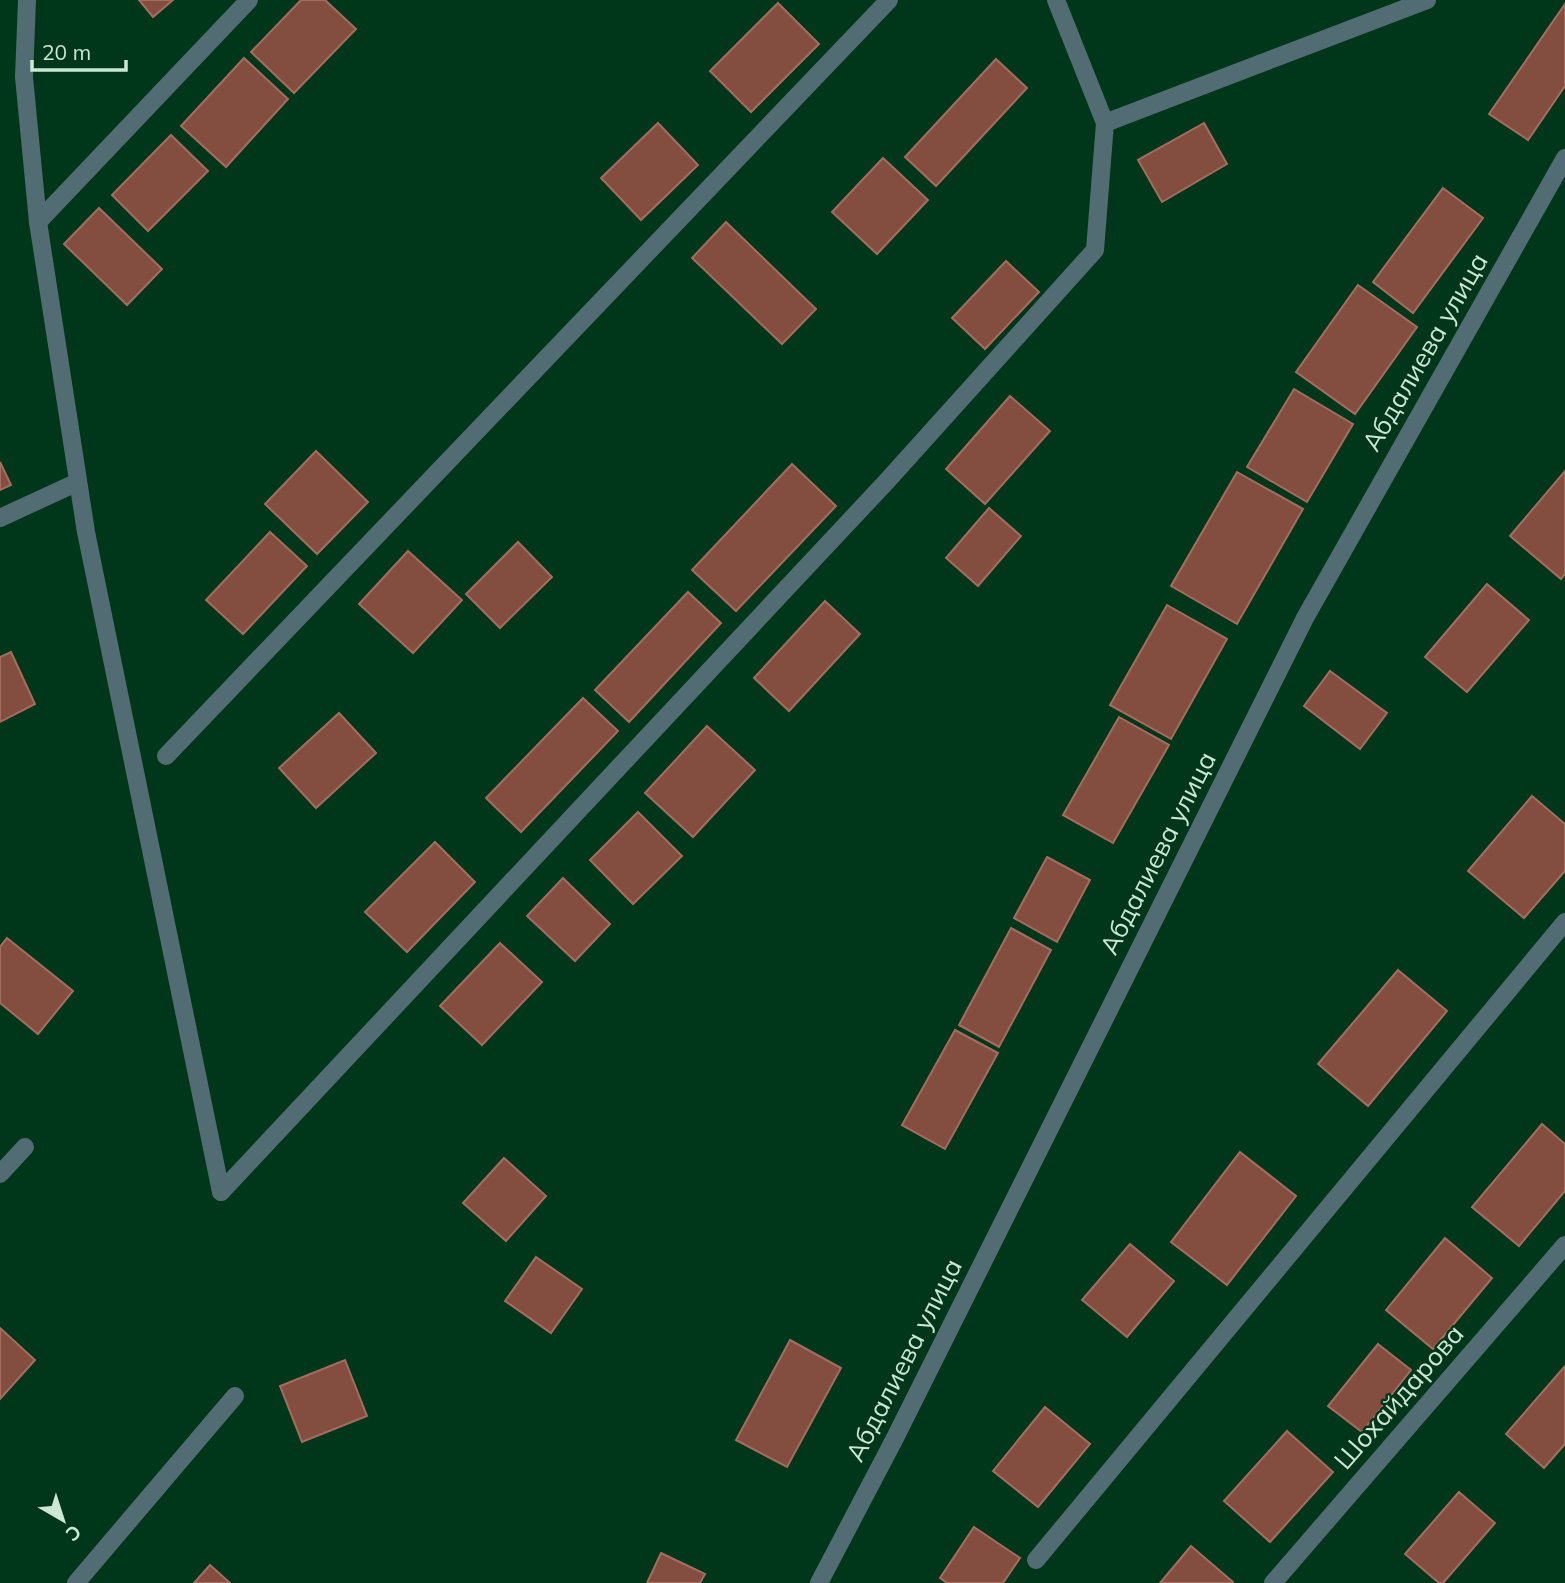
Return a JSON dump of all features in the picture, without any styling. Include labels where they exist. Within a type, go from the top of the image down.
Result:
[{"type":"street","points":[[27,0],[24,77],[38,222],[78,482],[221,1192],[887,481],[1095,250],[1105,123],[1056,0]]},
{"type":"street","points":[[38,222],[249,0]]},
{"type":"street","points":[[166,756],[889,0]]},
{"type":"street","points":[[1105,123],[1427,0]]},
{"type":"street","name":"Абдалиева улица","points":[[819,1583],[901,1426],[1305,618],[1565,158]]},
{"type":"street","points":[[0,519],[78,482]]},
{"type":"street","points":[[1036,1560],[1565,922]]},
{"type":"street","points":[[0,1174],[25,1147]]},
{"type":"street","name":"Шохайдарова","points":[[1273,1583],[1565,1245]]},
{"type":"street","points":[[76,1583],[235,1396]]},
{"type":"building","points":[[139,0],[173,0],[153,17]]},
{"type":"building","points":[[301,0],[325,0],[356,29],[294,93],[251,52]]},
{"type":"building","points":[[778,3],[819,44],[751,112],[710,71]]},
{"type":"building","points":[[1565,4],[1565,86],[1528,140],[1489,114]]},
{"type":"building","points":[[244,58],[288,99],[226,167],[181,126]]},
{"type":"building","points":[[996,59],[1027,88],[936,186],[905,157]]},
{"type":"building","points":[[658,123],[698,165],[641,220],[601,178]]},
{"type":"building","points":[[1204,123],[1227,164],[1162,202],[1138,160]]},
{"type":"building","points":[[171,135],[208,171],[148,231],[112,195]]},
{"type":"building","points":[[883,158],[928,200],[877,254],[832,212]]},
{"type":"building","points":[[1443,188],[1483,218],[1413,313],[1373,282]]},
{"type":"building","points":[[99,208],[162,269],[127,305],[64,244]]},
{"type":"building","points":[[726,222],[816,309],[782,344],[692,258]]},
{"type":"building","points":[[1006,261],[1039,292],[985,349],[952,318]]},
{"type":"building","points":[[1358,285],[1417,327],[1355,414],[1296,372]]},
{"type":"building","points":[[1294,389],[1353,424],[1307,502],[1247,467]]},
{"type":"building","points":[[1010,396],[1050,431],[985,504],[946,469]]},
{"type":"building","points":[[316,451],[368,502],[317,554],[265,504]]},
{"type":"building","points":[[0,462],[11,485],[0,490]]},
{"type":"building","points":[[792,464],[836,506],[736,611],[692,570]]},
{"type":"building","points":[[1565,471],[1565,574],[1561,579],[1510,536]]},
{"type":"building","points":[[1237,472],[1303,509],[1237,624],[1171,586]]},
{"type":"building","points":[[989,508],[1021,536],[978,586],[946,558]]},
{"type":"building","points":[[270,532],[307,566],[243,634],[206,600]]},
{"type":"building","points":[[518,542],[552,577],[500,628],[466,594]]},
{"type":"building","points":[[408,551],[462,600],[413,653],[359,604]]},
{"type":"building","points":[[1487,584],[1529,620],[1467,692],[1425,657]]},
{"type":"building","points":[[688,592],[721,623],[629,722],[595,690]]},
{"type":"building","points":[[825,601],[860,634],[789,711],[754,678]]},
{"type":"building","points":[[1167,605],[1227,639],[1171,739],[1110,705]]},
{"type":"building","points":[[11,652],[35,704],[0,722],[0,657]]},
{"type":"building","points":[[1330,671],[1387,713],[1360,749],[1304,706]]},
{"type":"building","points":[[583,698],[618,731],[521,832],[486,798]]},
{"type":"building","points":[[339,713],[376,753],[316,808],[279,768]]},
{"type":"building","points":[[1119,717],[1169,745],[1113,843],[1063,815]]},
{"type":"building","points":[[707,726],[755,770],[693,837],[645,793]]},
{"type":"building","points":[[1532,796],[1565,824],[1565,871],[1524,918],[1468,871]]},
{"type":"building","points":[[638,812],[682,856],[633,904],[590,860]]},
{"type":"building","points":[[435,842],[475,882],[407,952],[365,912]]},
{"type":"building","points":[[1047,857],[1090,880],[1057,942],[1014,918]]},
{"type":"building","points":[[563,878],[610,924],[575,961],[527,916]]},
{"type":"building","points":[[1011,928],[1051,950],[999,1047],[959,1025]]},
{"type":"building","points":[[7,938],[73,991],[38,1034],[0,1003],[0,947]]},
{"type":"building","points":[[500,943],[542,982],[482,1045],[440,1006]]},
{"type":"building","points":[[1398,970],[1447,1011],[1368,1106],[1318,1064]]},
{"type":"building","points":[[955,1030],[998,1053],[945,1149],[902,1125]]},
{"type":"building","points":[[1542,1124],[1565,1144],[1565,1191],[1519,1246],[1472,1207]]},
{"type":"building","points":[[1240,1152],[1296,1196],[1227,1285],[1171,1242]]},
{"type":"building","points":[[504,1158],[546,1196],[506,1241],[463,1203]]},
{"type":"building","points":[[1445,1238],[1492,1278],[1433,1349],[1386,1310]]},
{"type":"building","points":[[1130,1244],[1174,1281],[1127,1337],[1082,1300]]},
{"type":"building","points":[[536,1257],[582,1289],[551,1333],[505,1301]]},
{"type":"building","points":[[0,1328],[35,1360],[0,1399]]},
{"type":"building","points":[[790,1340],[841,1368],[787,1467],[736,1440]]},
{"type":"building","points":[[1378,1344],[1411,1370],[1362,1432],[1328,1406]]},
{"type":"building","points":[[345,1360],[367,1416],[302,1442],[280,1386]]},
{"type":"building","points":[[1565,1366],[1565,1444],[1544,1468],[1506,1434]]},
{"type":"building","points":[[1045,1407],[1090,1444],[1038,1507],[993,1471]]},
{"type":"building","points":[[1287,1431],[1333,1472],[1270,1542],[1224,1501]]},
{"type":"building","points":[[1459,1492],[1495,1523],[1443,1583],[1439,1583],[1405,1554]]},
{"type":"building","points":[[974,1527],[1020,1558],[1003,1583],[947,1583],[940,1578]]},
{"type":"building","points":[[1191,1546],[1233,1582],[1160,1583]]},
{"type":"building","points":[[661,1553],[705,1574],[700,1583],[647,1583]]},
{"type":"building","points":[[210,1565],[230,1583],[194,1583]]}]
